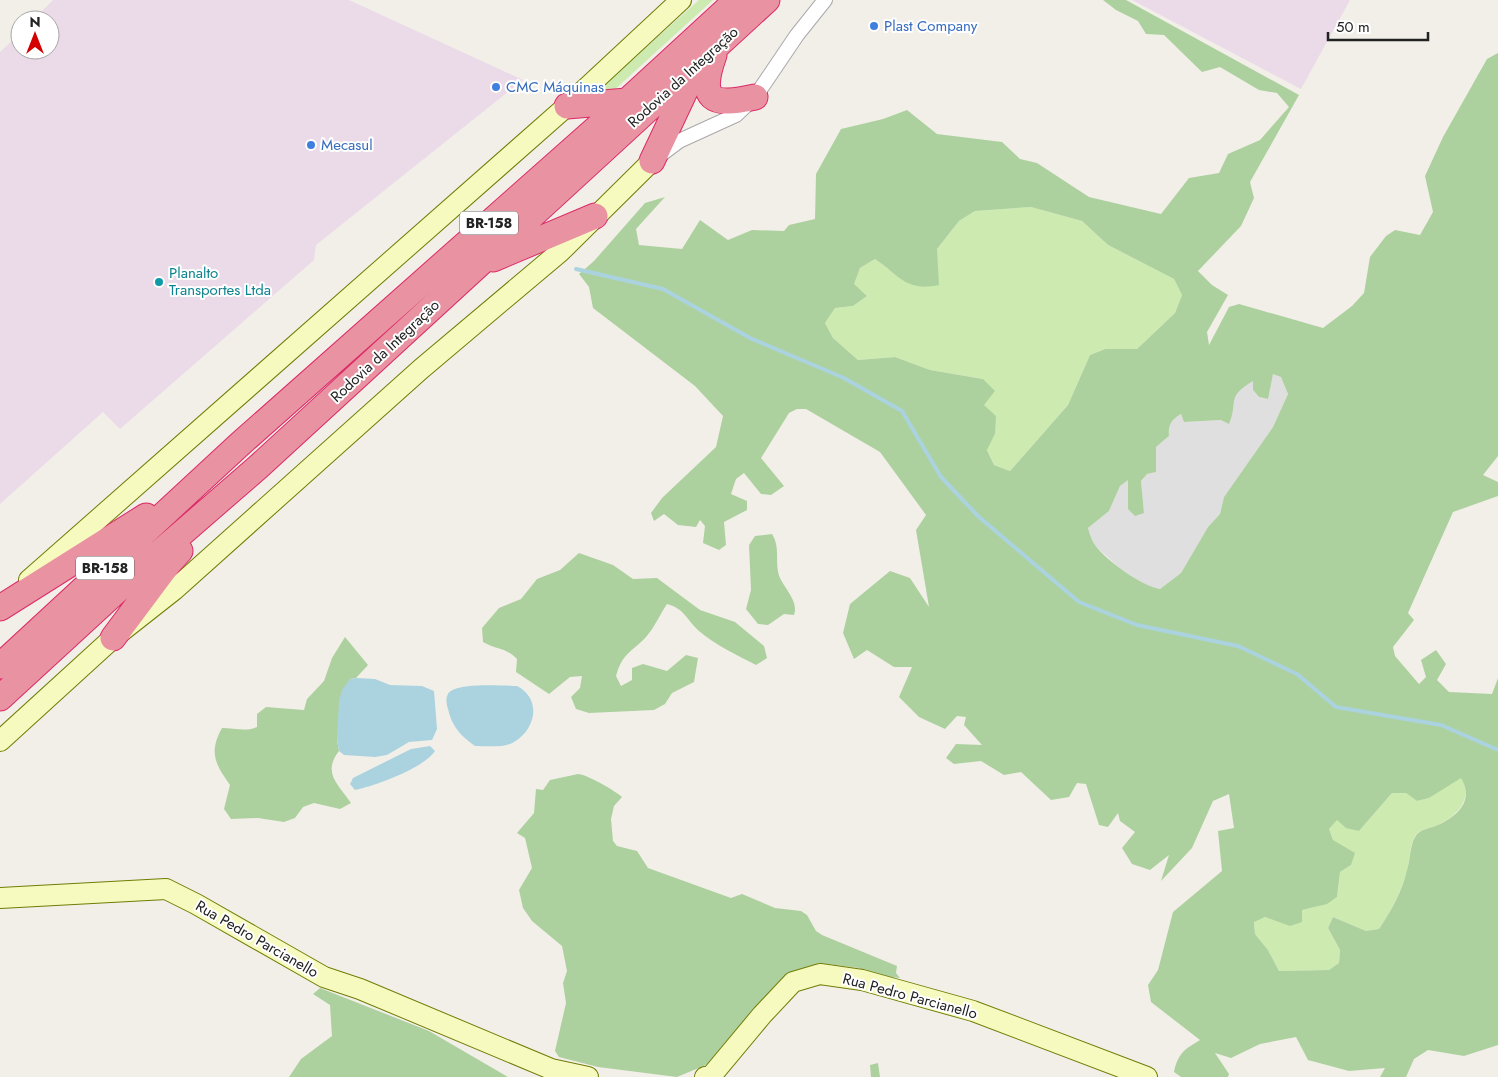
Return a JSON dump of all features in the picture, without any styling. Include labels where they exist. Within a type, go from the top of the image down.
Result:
[{"type":"highway","name":"Rodovia da Integração","points":[[0,666],[210,472],[627,101],[737,0]]},
{"type":"highway","name":"Rodovia da Integração","points":[[0,698],[136,573],[257,468],[767,0]]},
{"type":"highway","name":"BR-158","points":[[708,53],[707,91],[719,102],[734,102],[755,97]]},
{"type":"highway","name":"BR-158","points":[[652,160],[708,53]]},
{"type":"highway","points":[[567,106],[627,101]]},
{"type":"highway","name":"BR-158","points":[[477,266],[595,216]]},
{"type":"highway","name":"BR-158","points":[[113,638],[168,563],[257,468]]},
{"type":"highway","name":"BR-158","points":[[0,607],[146,516],[210,472]]},
{"type":"main road","name":"BR-158","points":[[0,607],[567,106],[681,0]]},
{"type":"main road","name":"BR-158","points":[[0,741],[113,638],[174,590],[421,369],[561,251],[652,160]]},
{"type":"main road","name":"Rua Pedro Parcianello","points":[[0,898],[166,889],[324,977],[360,989],[551,1069],[588,1077]]},
{"type":"main road","name":"Rua Pedro Parcianello","points":[[706,1077],[712,1075],[792,982],[820,974],[862,980],[973,1011],[1147,1077]]},
{"type":"street","name":"BR-158","points":[[652,160],[679,141],[736,115],[755,97],[797,35],[825,0]]},
{"type":"shaded area","points":[[53,0],[349,0],[523,80],[316,245],[314,260],[120,429],[103,412],[0,504],[0,52],[10,42],[10,60],[60,60],[60,10],[43,10]]},
{"type":"shaded area","points":[[1132,0],[1350,0],[1301,89]]},
{"type":"shaded area","points":[[1273,373],[1281,377],[1288,394],[1273,427],[1224,497],[1220,514],[1208,527],[1181,573],[1160,589],[1151,588],[1121,569],[1093,544],[1088,528],[1109,511],[1120,486],[1128,479],[1144,513],[1141,481],[1147,474],[1155,472],[1156,447],[1169,436],[1169,426],[1174,419],[1181,414],[1184,422],[1221,420],[1232,415],[1232,398],[1238,390],[1253,381],[1253,390],[1259,397],[1267,399]]},
{"type":"green space","points":[[699,0],[713,0],[612,92],[592,96]]},
{"type":"green space","points":[[1103,0],[1126,0],[1299,95],[1250,182],[1254,198],[1241,226],[1198,271],[1212,285],[1228,295],[1207,332],[1209,345],[1229,307],[1239,304],[1323,328],[1352,306],[1364,293],[1370,257],[1386,236],[1395,230],[1420,235],[1433,212],[1425,176],[1443,137],[1487,59],[1498,53],[1498,456],[1483,475],[1498,482],[1498,496],[1453,512],[1408,613],[1414,620],[1393,647],[1395,656],[1419,684],[1426,677],[1421,660],[1436,650],[1446,664],[1437,680],[1449,692],[1492,694],[1498,678],[1498,1045],[1464,1056],[1428,1050],[1414,1059],[1406,1077],[1380,1077],[1385,1068],[1349,1071],[1308,1060],[1296,1037],[1260,1044],[1231,1058],[1215,1053],[1229,1074],[1228,1077],[1181,1077],[1174,1072],[1183,1052],[1200,1040],[1151,1002],[1148,985],[1158,970],[1173,912],[1222,871],[1218,831],[1234,828],[1229,794],[1213,801],[1192,848],[1161,881],[1169,855],[1150,870],[1132,864],[1122,848],[1135,832],[1120,821],[1118,813],[1108,827],[1099,825],[1086,784],[1077,783],[1069,797],[1051,800],[1021,772],[1004,775],[981,761],[954,764],[946,758],[956,744],[982,745],[964,725],[966,717],[957,716],[945,729],[919,717],[899,697],[912,667],[894,667],[867,650],[854,659],[843,633],[850,604],[890,571],[910,578],[929,607],[916,530],[926,515],[880,452],[806,409],[797,409],[789,413],[761,458],[784,486],[771,495],[761,494],[744,473],[736,479],[731,494],[747,501],[747,510],[724,522],[726,545],[719,550],[703,543],[705,526],[700,520],[696,527],[678,525],[664,514],[654,521],[651,513],[662,498],[716,447],[723,416],[695,386],[593,308],[589,287],[579,274],[594,261],[645,203],[665,197],[636,229],[639,245],[682,249],[700,220],[728,240],[752,230],[784,231],[789,225],[815,219],[816,174],[841,129],[883,119],[907,110],[937,134],[1002,142],[1020,159],[1037,163],[1089,197],[1161,214],[1189,178],[1219,173],[1228,154],[1260,140],[1289,107],[1277,93],[1259,90],[1220,67],[1202,72],[1164,35],[1146,34],[1138,21],[1116,10]],"holes":[[[1031,207],[1082,221],[1108,245],[1174,279],[1182,295],[1175,313],[1137,349],[1105,349],[1090,355],[1068,405],[1010,471],[994,465],[987,450],[995,434],[996,416],[984,405],[995,391],[983,379],[930,370],[895,357],[858,360],[833,338],[825,323],[835,308],[853,306],[867,296],[854,284],[860,268],[875,259],[898,277],[911,284],[928,287],[939,285],[937,249],[959,221],[975,211]],[[1273,374],[1281,377],[1288,394],[1273,427],[1224,497],[1220,514],[1208,527],[1181,573],[1160,589],[1153,587],[1133,577],[1113,563],[1097,548],[1088,528],[1109,511],[1120,486],[1128,480],[1128,509],[1135,516],[1144,513],[1141,481],[1147,474],[1156,472],[1156,447],[1169,436],[1169,429],[1175,418],[1181,414],[1184,422],[1221,420],[1229,424],[1236,396],[1253,381],[1253,390],[1259,397],[1268,399]],[[1461,778],[1465,786],[1465,800],[1458,812],[1446,821],[1422,830],[1415,837],[1399,894],[1379,929],[1366,931],[1333,917],[1328,928],[1340,950],[1339,963],[1329,970],[1279,971],[1268,950],[1255,934],[1254,922],[1265,917],[1290,926],[1302,922],[1302,910],[1327,904],[1337,897],[1340,872],[1351,865],[1355,853],[1333,840],[1329,829],[1337,820],[1346,828],[1359,831],[1392,793],[1406,793],[1417,801],[1429,798]]]},
{"type":"green space","points":[[1031,207],[1082,221],[1108,245],[1174,279],[1182,295],[1175,313],[1137,349],[1105,349],[1090,355],[1068,405],[1010,471],[994,465],[987,449],[995,434],[984,405],[983,379],[930,370],[895,357],[858,360],[833,338],[825,323],[835,308],[853,306],[867,296],[853,284],[860,268],[875,259],[904,281],[937,249],[959,221],[975,211]]},
{"type":"green space","points":[[772,534],[777,550],[778,572],[793,600],[795,610],[794,615],[784,614],[768,625],[758,624],[746,609],[751,590],[749,545],[755,536]]},
{"type":"green space","points":[[579,553],[613,565],[633,579],[657,578],[700,610],[735,622],[764,646],[767,658],[756,665],[734,654],[705,636],[682,612],[667,604],[649,633],[621,662],[616,676],[621,686],[632,680],[632,668],[643,664],[667,671],[686,655],[698,658],[694,682],[672,693],[665,704],[654,710],[589,713],[576,709],[571,697],[580,688],[582,676],[570,677],[549,694],[516,672],[517,659],[513,655],[483,642],[482,628],[499,608],[521,599],[537,579],[560,570]]},
{"type":"green space","points":[[345,637],[368,665],[356,678],[350,679],[337,740],[339,751],[332,766],[332,772],[337,784],[351,803],[340,809],[314,803],[303,807],[295,818],[284,822],[258,818],[231,819],[224,809],[230,785],[218,765],[215,752],[215,745],[222,728],[244,730],[257,727],[257,714],[266,707],[304,710],[307,699],[324,681],[332,658]]},
{"type":"green space","points":[[578,774],[601,783],[622,797],[614,806],[611,819],[613,841],[617,846],[637,851],[648,868],[731,898],[742,894],[775,908],[801,911],[807,915],[816,931],[822,935],[897,966],[896,973],[900,978],[874,975],[859,968],[819,963],[789,978],[724,1052],[706,1065],[677,1077],[598,1067],[559,1057],[555,1051],[566,1003],[563,983],[567,971],[562,946],[532,921],[523,908],[519,890],[532,868],[525,838],[517,833],[534,813],[536,789],[543,790],[550,780]]},
{"type":"green space","points":[[1461,777],[1465,792],[1465,799],[1462,805],[1446,821],[1417,833],[1401,888],[1379,929],[1366,931],[1333,917],[1328,928],[1340,950],[1339,963],[1329,970],[1279,971],[1268,950],[1255,934],[1254,921],[1264,917],[1318,906],[1337,897],[1340,872],[1351,865],[1333,840],[1329,829],[1337,819],[1359,831],[1392,793],[1406,793],[1417,801],[1429,798]]},
{"type":"green space","points":[[320,988],[429,1031],[508,1077],[289,1077],[301,1059],[332,1036],[330,1005],[313,994]]},
{"type":"green space","points":[[878,1063],[880,1077],[871,1077],[870,1065]]},
{"type":"water","points":[[350,679],[375,679],[390,685],[422,686],[434,691],[437,729],[432,740],[409,742],[387,755],[375,757],[344,755],[339,751],[337,740],[339,701],[342,690]]},
{"type":"water","points":[[469,686],[517,686],[530,698],[533,706],[531,722],[521,736],[510,744],[501,746],[475,746],[461,735],[450,715],[447,702],[448,694],[452,690]]},
{"type":"water","points":[[430,746],[435,751],[421,764],[410,770],[374,785],[355,790],[350,784],[353,778],[411,749]]},
{"type":"waterway","points":[[576,269],[663,289],[750,338],[844,378],[902,411],[941,477],[979,517],[1079,602],[1137,625],[1238,646],[1297,674],[1336,707],[1441,725],[1498,750]]},
{"type":"place","name":"Plast Company","points":[[874,26]]},
{"type":"place","name":"CMC Máquinas","points":[[496,87]]},
{"type":"place","name":"Mecasul","points":[[311,145]]},
{"type":"place","name":"Planalto Transportes Ltda","points":[[159,282]]}]
